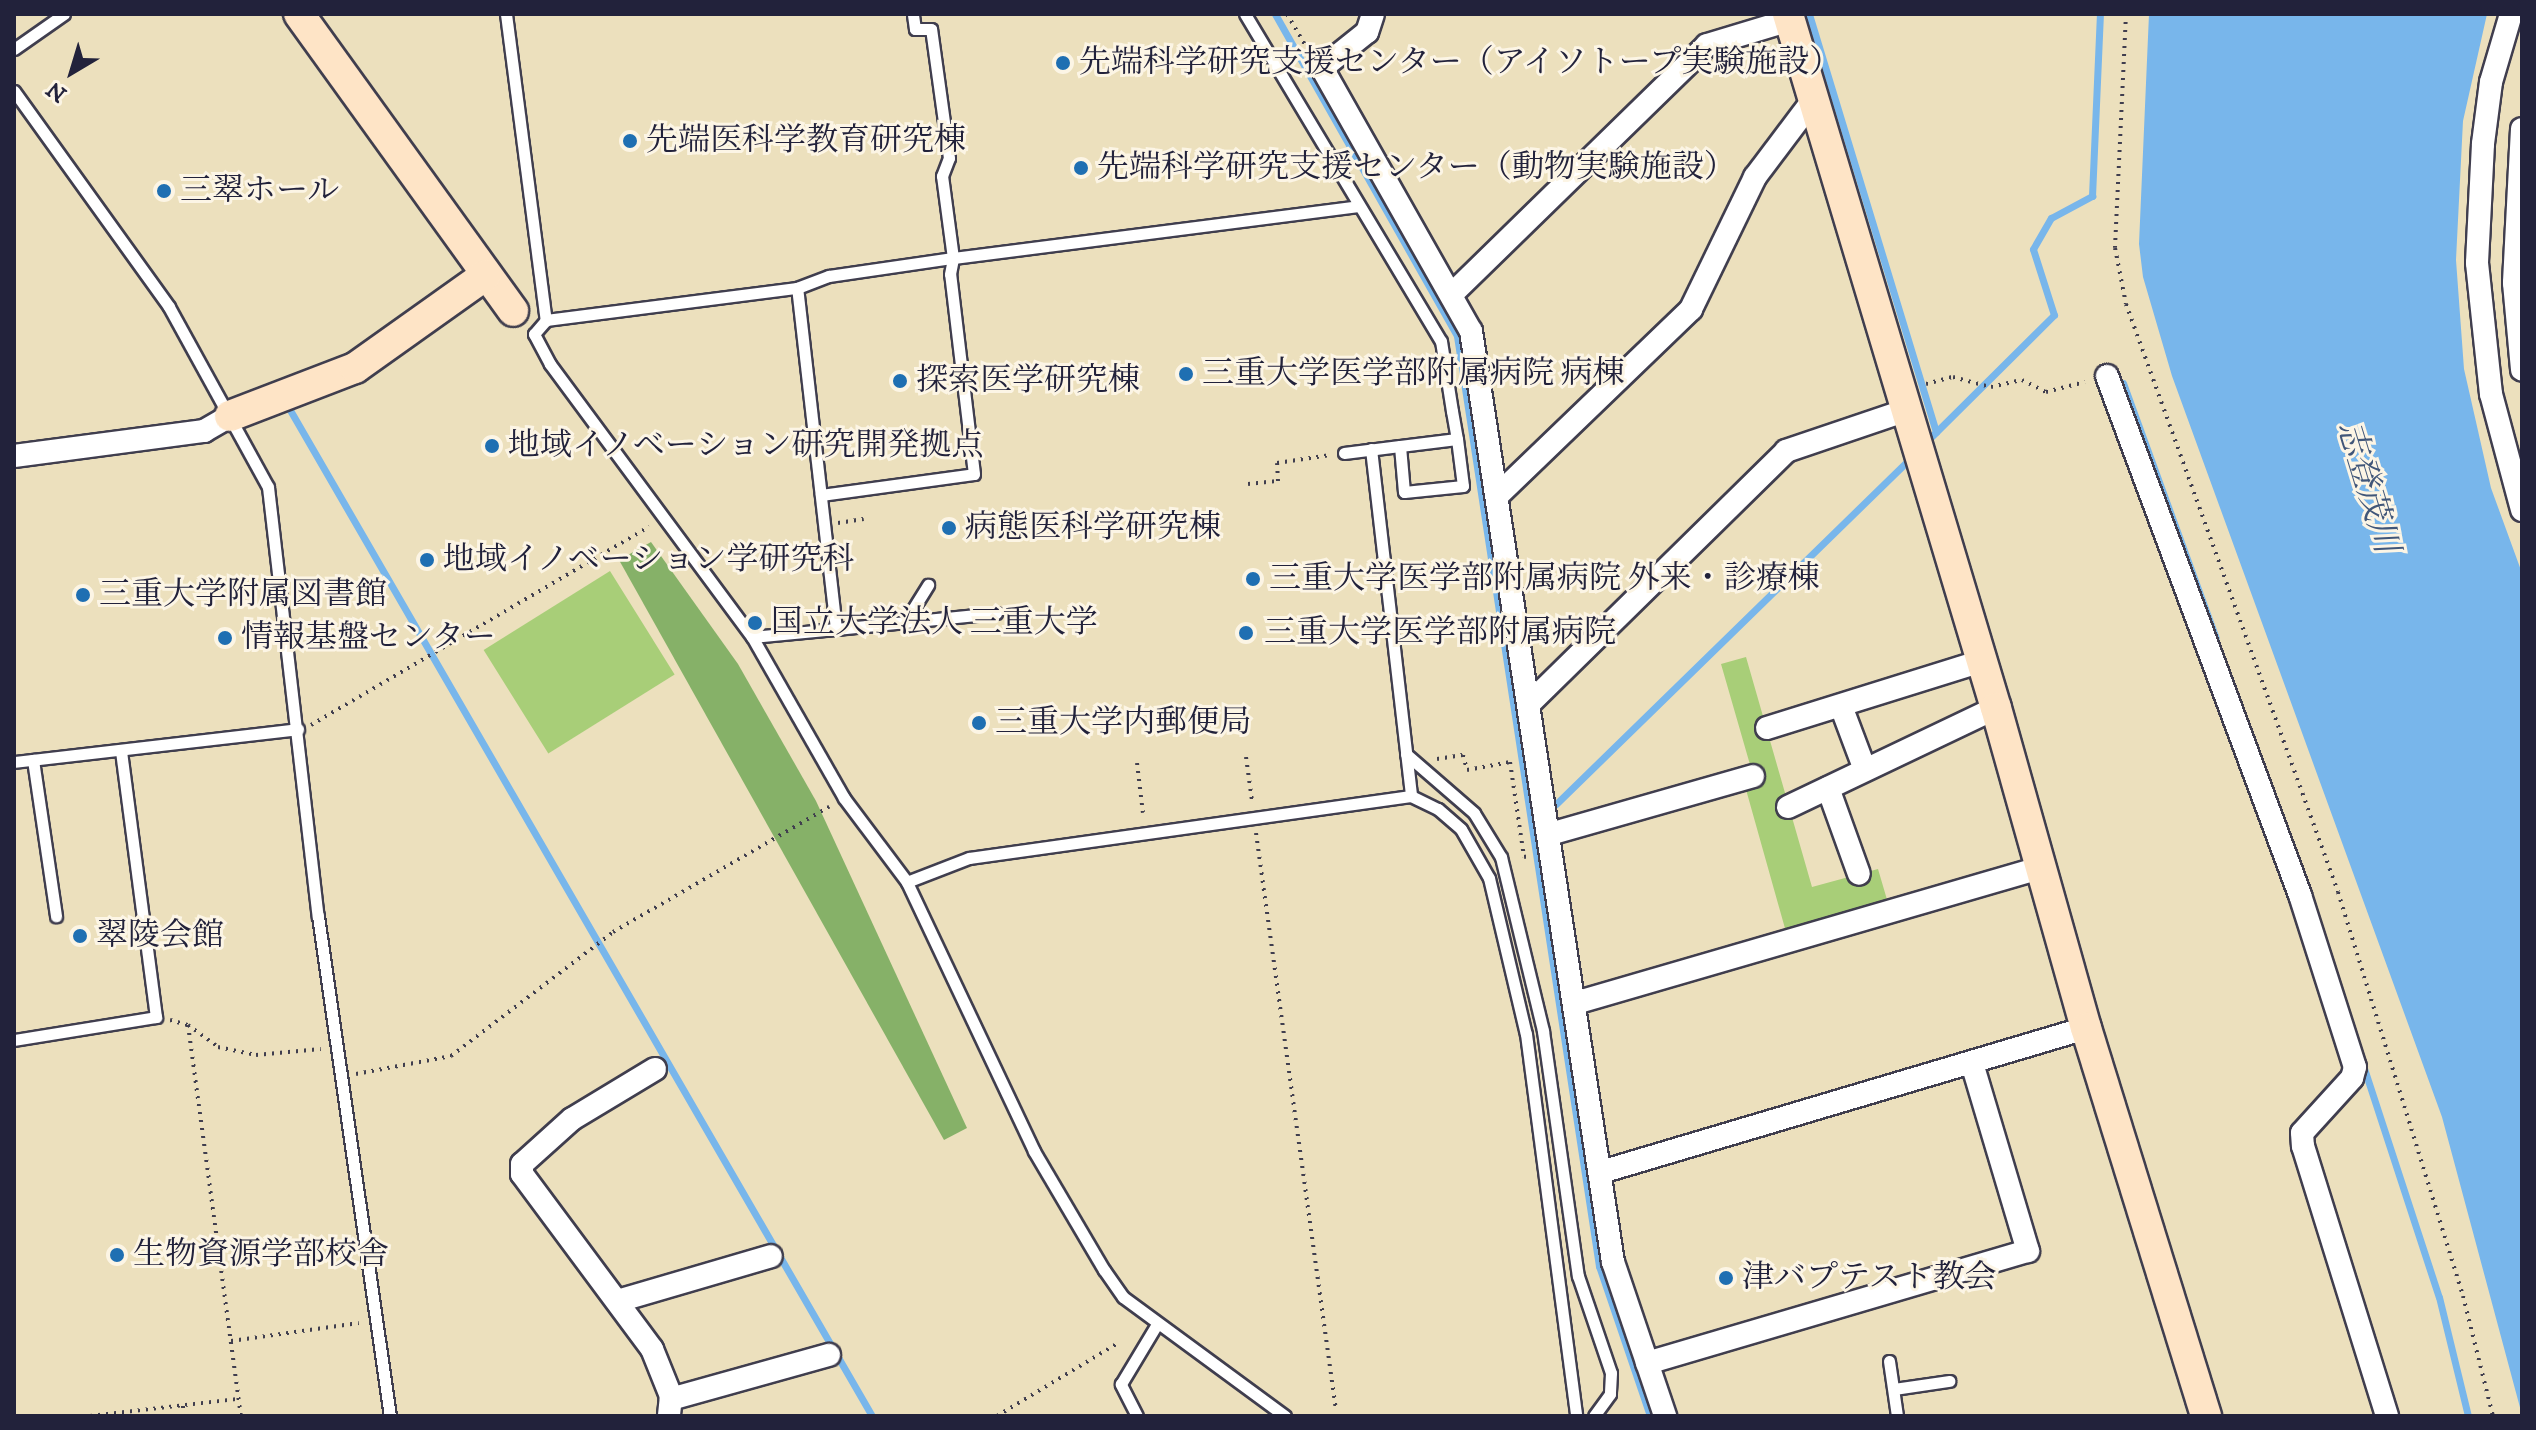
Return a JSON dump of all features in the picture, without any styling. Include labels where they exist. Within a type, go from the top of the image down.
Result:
[{"type":"street","points":[[299,14],[513,311]]},
{"type":"street","points":[[1373,14],[1367,32],[1322,68],[1471,331],[1531,702],[1613,1262],[1665,1416]]},
{"type":"street","points":[[2511,14],[2487,113],[2477,263],[2491,394],[2522,510]]},
{"type":"street","points":[[1452,294],[1707,45],[1789,17],[1996,708],[2086,1028],[2206,1416]]},
{"type":"street","points":[[1498,495],[1691,309],[1755,177],[1813,100]]},
{"type":"street","points":[[2522,129],[2514,283],[2522,370]]},
{"type":"street","points":[[14,456],[204,431],[230,416],[355,368],[486,275]]},
{"type":"street","points":[[2107,376],[2300,895],[2355,1067],[2352,1078],[2302,1133],[2303,1146],[2387,1416]]},
{"type":"street","points":[[1531,702],[1786,451],[1904,400]]},
{"type":"street","points":[[1767,728],[1982,661]]},
{"type":"street","points":[[1841,706],[1865,770]]},
{"type":"street","points":[[1788,807],[1996,708]]},
{"type":"street","points":[[1551,843],[1753,776]]},
{"type":"street","points":[[1828,788],[1859,874]]},
{"type":"street","points":[[1575,1003],[2040,868]]},
{"type":"street","points":[[1601,1172],[2086,1028]]},
{"type":"street","points":[[1647,1363],[2028,1251],[1972,1063]]},
{"type":"street","points":[[655,1069],[572,1119],[522,1164],[522,1174],[621,1300],[652,1349],[670,1407],[829,1355]]},
{"type":"street","points":[[621,1300],[771,1256]]},
{"type":"lane","points":[[14,49],[64,14]]},
{"type":"lane","points":[[821,495],[974,474],[950,274],[953,258],[942,176],[949,158],[931,29],[915,29],[913,14]]},
{"type":"lane","points":[[1245,14],[1357,206],[1441,341],[1463,486],[1404,492],[1400,446]]},
{"type":"lane","points":[[510,15],[546,320]]},
{"type":"lane","points":[[14,91],[169,307],[268,487],[336,1047],[390,1416]]},
{"type":"lane","points":[[1285,1416],[1123,1297],[1104,1270],[1034,1151],[907,882],[844,798],[752,637],[538,346],[534,334],[546,320],[797,288],[829,276],[953,258],[1357,206]]},
{"type":"lane","points":[[797,288],[836,629]]},
{"type":"lane","points":[[1344,453],[1457,439]]},
{"type":"lane","points":[[1371,449],[1411,796]]},
{"type":"lane","points":[[905,622],[928,585]]},
{"type":"lane","points":[[752,637],[996,613]]},
{"type":"lane","points":[[14,762],[298,729]]},
{"type":"lane","points":[[14,1040],[156,1017],[121,750]]},
{"type":"lane","points":[[1406,754],[1474,813],[1501,857],[1543,1031],[1578,1276],[1611,1373],[1610,1394],[1594,1416]]},
{"type":"lane","points":[[33,760],[56,916]]},
{"type":"lane","points":[[907,882],[969,858],[1411,796],[1427,802],[1461,829],[1489,878],[1526,1034],[1576,1416]]},
{"type":"lane","points":[[1137,1416],[1121,1384],[1157,1324]]},
{"type":"lane","points":[[1889,1361],[1897,1416]]},
{"type":"lane","points":[[1894,1389],[1949,1381]]},
{"type":"path","points":[[1287,14],[1322,68]]},
{"type":"path","points":[[2126,14],[2115,248],[2126,304],[2338,892],[2463,1296],[2493,1416]]},
{"type":"path","points":[[1904,400],[1953,377],[1991,387],[2022,380],[2046,392],[2107,376]]},
{"type":"path","points":[[1248,484],[1278,481],[1277,463],[1344,453]]},
{"type":"path","points":[[298,729],[664,518]]},
{"type":"path","points":[[824,525],[864,519]]},
{"type":"path","points":[[1434,760],[1463,755],[1467,770],[1510,762],[1524,857],[1551,843]]},
{"type":"path","points":[[1246,757],[1252,804]]},
{"type":"path","points":[[1137,763],[1143,813]]},
{"type":"path","points":[[341,1076],[451,1056],[613,932],[844,798]]},
{"type":"path","points":[[1254,819],[1336,1410]]},
{"type":"path","points":[[156,1017],[188,1025],[218,1047],[256,1055],[336,1047]]},
{"type":"path","points":[[188,1025],[241,1416]]},
{"type":"path","points":[[231,1341],[375,1321]]},
{"type":"path","points":[[997,1416],[1118,1343]]},
{"type":"path","points":[[90,1416],[238,1399]]},
{"type":"path","points":[[183,1406],[183,1416]]},
{"type":"green space","points":[[651,542],[738,664],[816,801],[967,1128],[944,1140],[619,560]]},
{"type":"green space","points":[[610,571],[675,674],[548,753],[484,650]]},
{"type":"green space","points":[[1746,657],[1812,887],[1878,869],[1888,903],[1786,932],[1745,786],[1755,782],[1721,664]]},
{"type":"water","name":"志登茂川","points":[[2149,14],[2487,14],[2463,121],[2456,260],[2464,369],[2491,488],[2522,573],[2522,1415],[2442,1117],[2172,376],[2143,277],[2139,244]]},
{"type":"waterway","points":[[1275,14],[1457,336],[1599,1266],[1650,1416]]},
{"type":"waterway","points":[[1809,14],[1936,432]]},
{"type":"waterway","points":[[1927,441],[2054,315],[2033,249],[2051,218],[2092,196],[2100,14]]},
{"type":"waterway","points":[[2123,383],[2216,638]]},
{"type":"waterway","points":[[290,410],[872,1416]]},
{"type":"waterway","points":[[1556,804],[1913,456]]},
{"type":"waterway","points":[[2362,1062],[2439,1297],[2468,1416]]},
{"type":"place","name":"先端科学研究支援センター（アイソトープ実験施設）","points":[[1063,63]]},
{"type":"place","name":"先端医科学教育研究棟","points":[[630,141]]},
{"type":"place","name":"先端科学研究支援センター（動物実験施設）","points":[[1081,168]]},
{"type":"place","name":"三翠ホール","points":[[164,191]]},
{"type":"place","name":"三重大学医学部附属病院 病棟","points":[[1186,374]]},
{"type":"place","name":"探索医学研究棟","points":[[900,381]]},
{"type":"place","name":"地域イノベーション研究開発拠点","points":[[492,446]]},
{"type":"place","name":"病態医科学研究棟","points":[[949,528]]},
{"type":"place","name":"地域イノベーション学研究科","points":[[427,560]]},
{"type":"place","name":"三重大学医学部附属病院 外来・診療棟","points":[[1253,579]]},
{"type":"place","name":"三重大学附属図書館","points":[[83,595]]},
{"type":"place","name":"国立大学法人 三重大学","points":[[755,623]]},
{"type":"place","name":"三重大学医学部附属病院","points":[[1246,633]]},
{"type":"place","name":"情報基盤センター","points":[[225,638]]},
{"type":"place","name":"三重大学内郵便局","points":[[979,723]]},
{"type":"place","name":"翠陵会館","points":[[80,936]]},
{"type":"place","name":"生物資源学部校舎","points":[[117,1255]]},
{"type":"place","name":"津バプテスト教会","points":[[1726,1278]]}]
